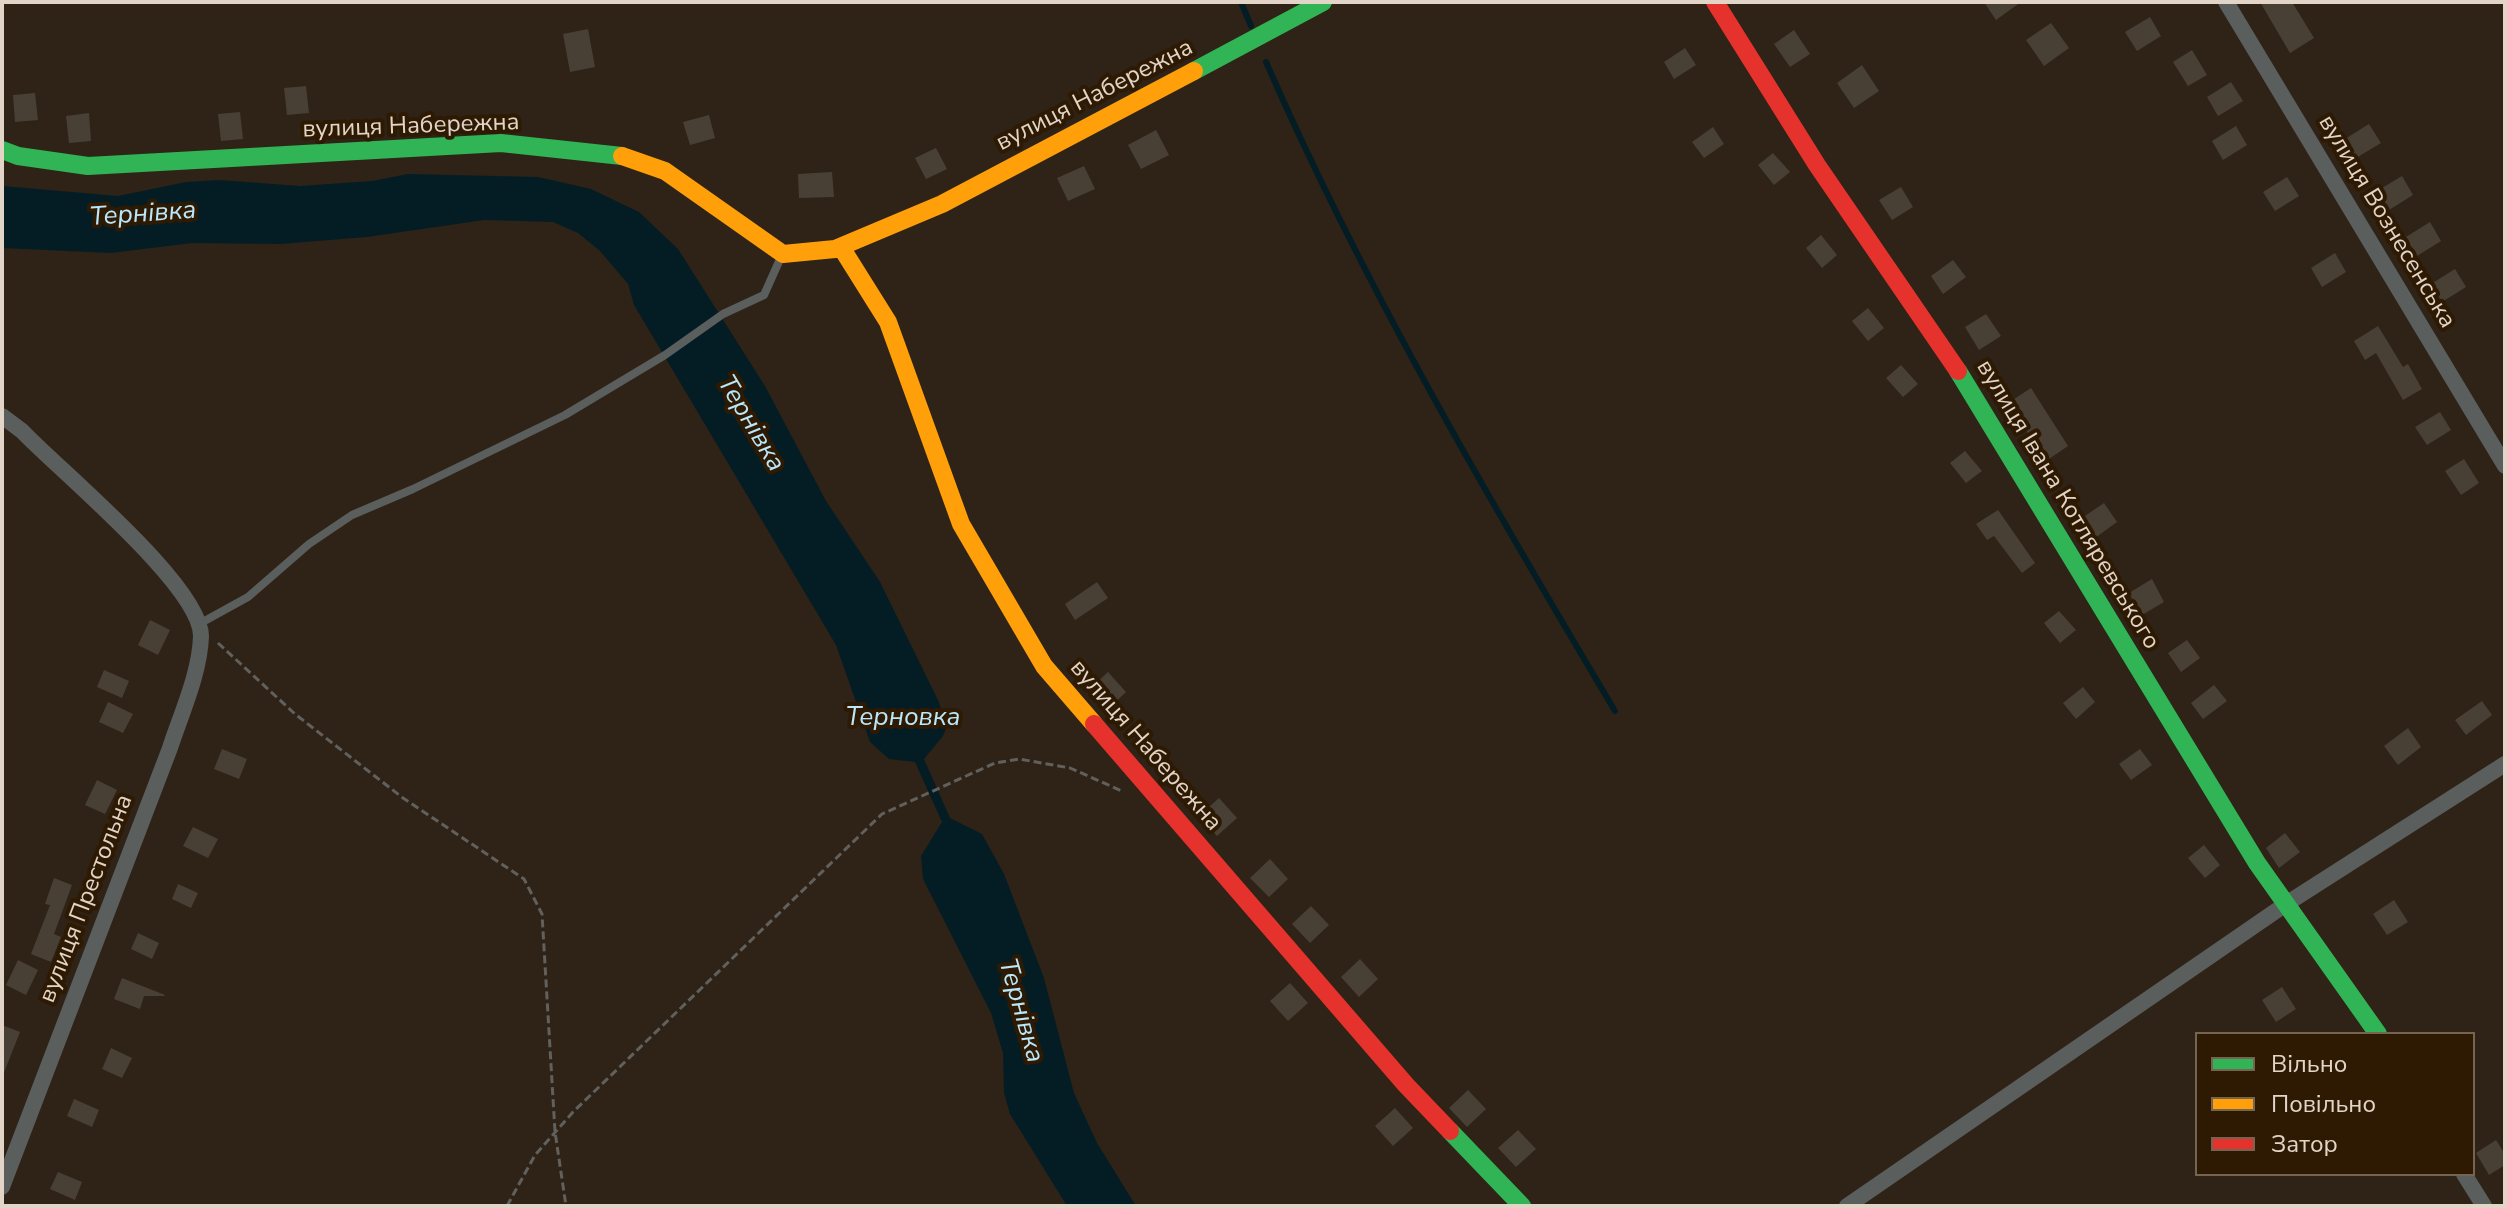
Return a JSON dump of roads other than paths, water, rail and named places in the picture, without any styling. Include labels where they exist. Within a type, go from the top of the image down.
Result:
[{"type":"street","name":"вулиця Набережна","points":[[2,150],[18,156],[88,166],[501,143],[628,157],[665,171],[783,254],[841,247],[942,204],[1323,2]]},
{"type":"street","name":"вулиця Івана Котляревського","points":[[1715,2],[1817,165],[1963,379],[2257,863],[2377,1032]]},
{"type":"street","name":"вулиця Вознесенська","points":[[2226,2],[2505,466]]},
{"type":"street","name":"вулиця Набережна","points":[[841,247],[888,322],[961,524],[1044,666],[1159,801],[1273,927],[1406,1085],[1522,1206]]},
{"type":"street","points":[[2,416],[22,431],[174,580],[199,624]]},
{"type":"street","name":"вулиця Престольна","points":[[2,1187],[170,748],[199,651],[199,624]]},
{"type":"street","points":[[1847,1206],[2286,904],[2505,764]]},
{"type":"street","points":[[2465,1176],[2484,1206]]},
{"type":"lane","points":[[199,624],[248,597],[309,544],[352,515],[509,444],[665,355],[723,314],[764,295],[783,254]]},
{"type":"water","name":"Терновка","points":[[408,174],[538,177],[591,189],[639,212],[678,249],[765,386],[826,501],[880,582],[938,700],[947,726],[943,736],[924,759],[950,818],[982,834],[1004,874],[1044,978],[1074,1093],[1097,1143],[1136,1206],[1067,1206],[1010,1114],[1004,1093],[1003,1053],[991,1013],[923,879],[921,856],[942,822],[915,762],[889,759],[870,742],[836,645],[634,305],[628,284],[600,251],[578,233],[553,222],[484,220],[367,237],[280,244],[192,243],[111,253],[2,248],[2,186],[118,196],[186,182],[220,180],[300,186],[372,181]]},
{"type":"waterway","points":[[1241,2],[1251,26]]},
{"type":"waterway","points":[[1266,62],[1344,228],[1430,392],[1615,711]]},
{"type":"water label","name":"Тернівка","points":[[143,215]]},
{"type":"water label","name":"Тернівка","points":[[750,424]]},
{"type":"water label","name":"Тернівка","points":[[1020,1011]]}]
